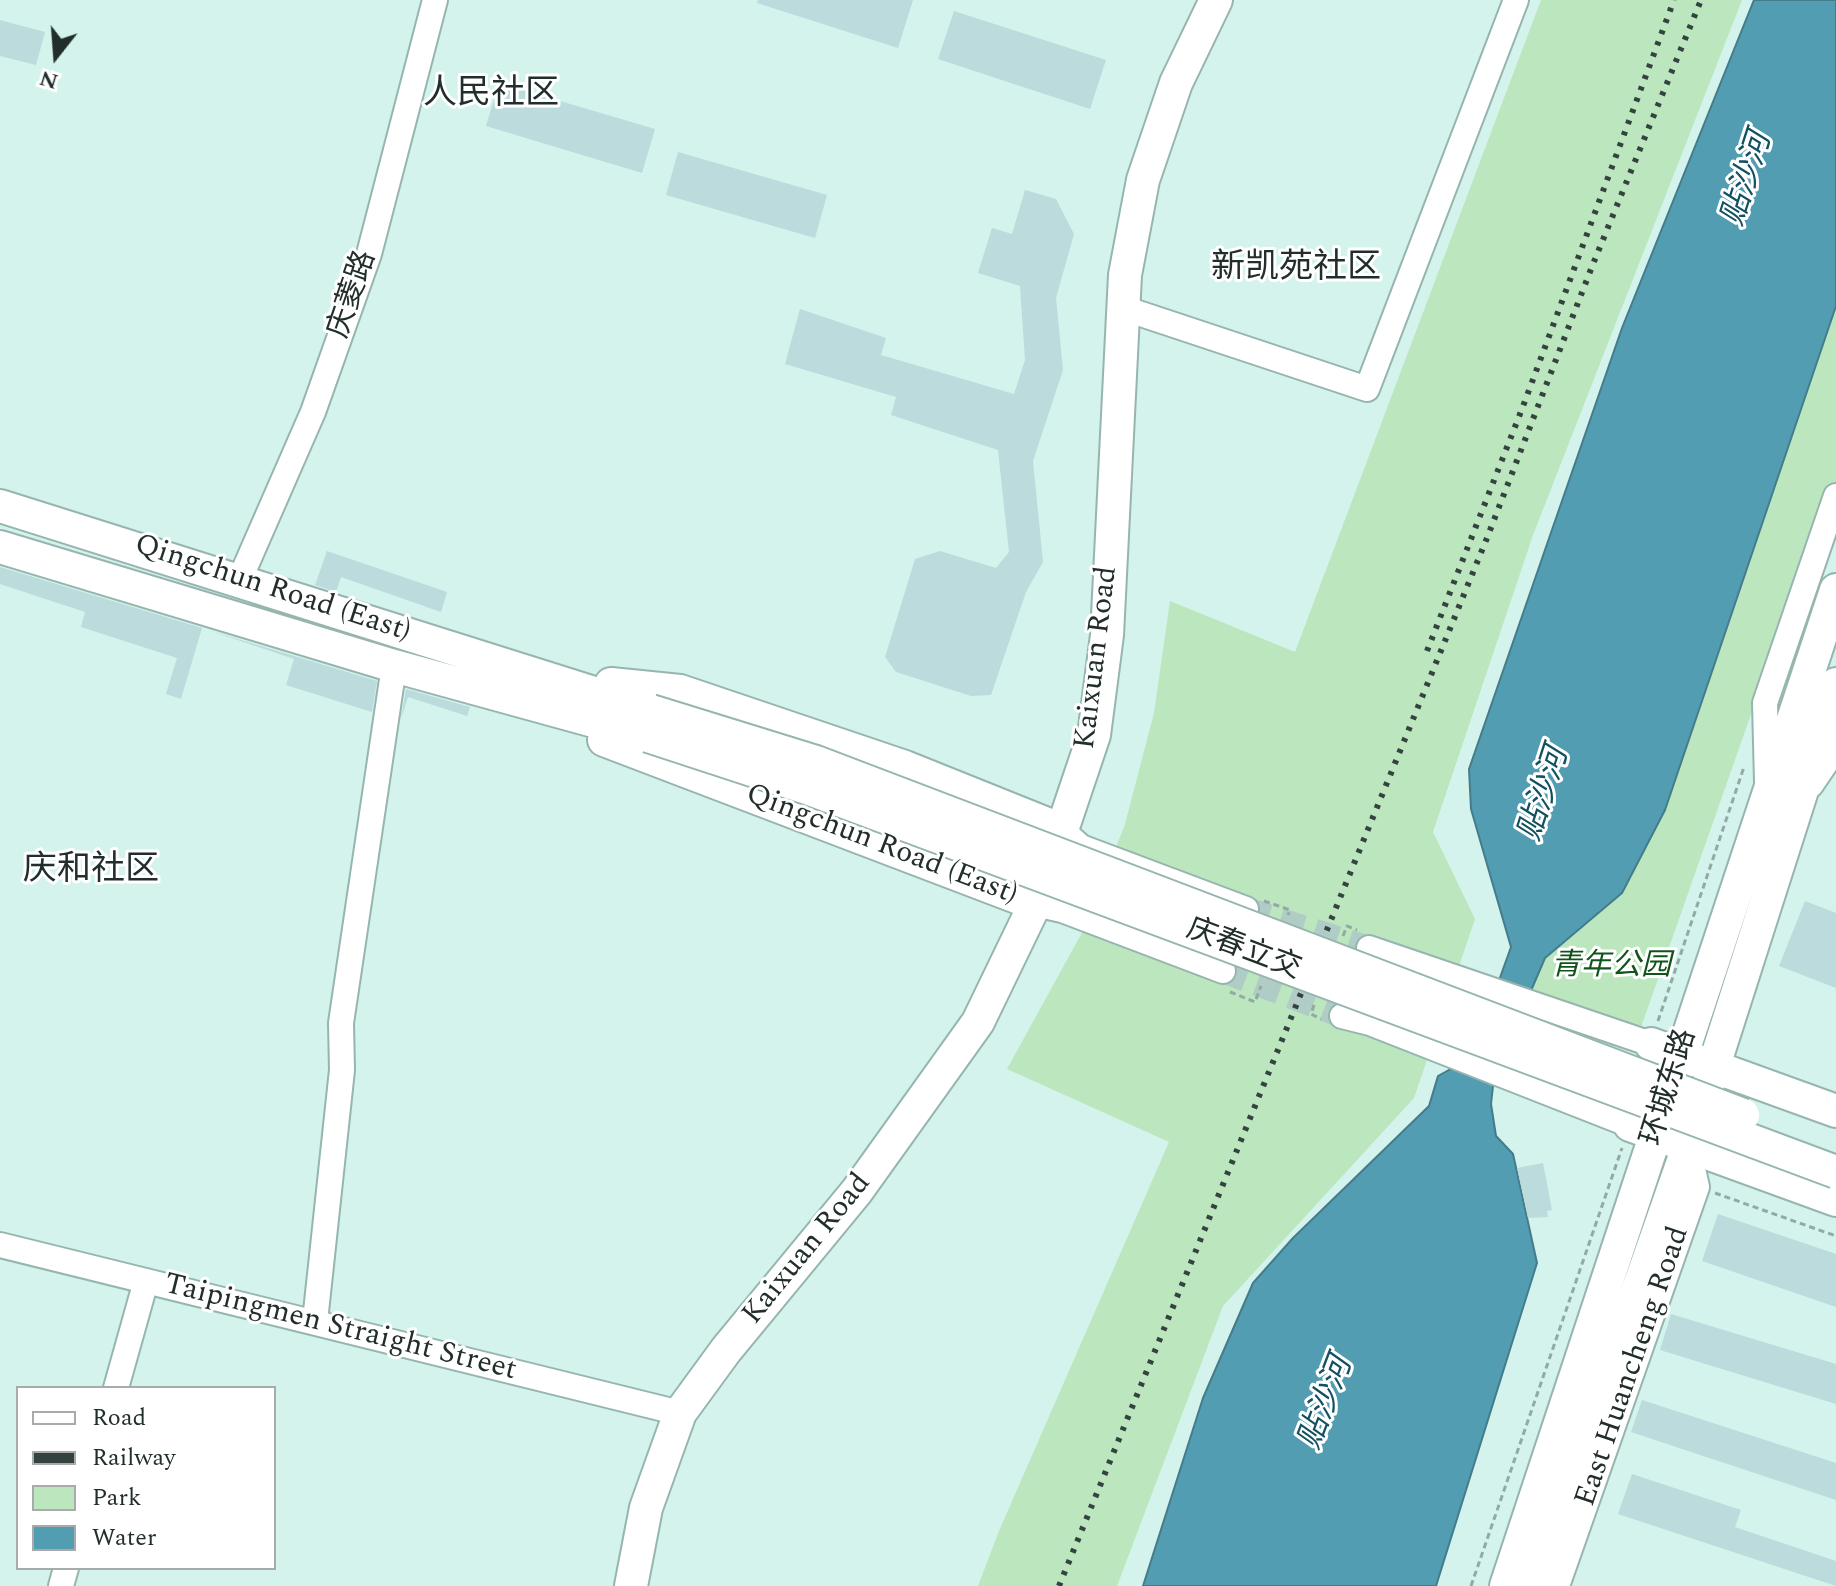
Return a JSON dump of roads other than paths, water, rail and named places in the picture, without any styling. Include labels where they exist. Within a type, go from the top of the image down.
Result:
[{"type":"main road","name":"Kaixuan Road","points":[[631,1586],[646,1508],[680,1413],[726,1350],[834,1222],[910,1121],[978,1022],[1035,904],[1094,735],[1107,635],[1125,275],[1143,180],[1176,83],[1216,0]]},
{"type":"main road","name":"Qingchun Road (East)","points":[[0,506],[543,676],[650,723]]},
{"type":"main road","name":"Qingchun Road (East)","points":[[0,547],[506,697],[650,723]]},
{"type":"main road","name":"环城东路","points":[[1534,1586],[1688,1147],[1713,1066],[1836,590]]},
{"type":"main road","name":"Qingchun Road (East)","points":[[543,676],[680,691],[905,767],[1062,830]]},
{"type":"main road","name":"环城东路","points":[[1506,1586],[1665,1048],[1782,805],[1836,684]]},
{"type":"main road","name":"Qingchun Road (East)","points":[[506,697],[645,758],[826,822],[1035,904]]},
{"type":"main road","name":"庆春立交","points":[[650,723],[816,762],[1836,1151]]},
{"type":"main road","name":"庆春立交","points":[[650,723],[807,788],[1836,1172]]},
{"type":"main road","points":[[1665,1048],[1836,1111]]},
{"type":"main road","points":[[1643,1130],[1836,1200]]},
{"type":"street","name":"庆菱路","points":[[240,579],[313,412],[369,254],[435,0]]},
{"type":"street","points":[[1123,308],[1367,389],[1516,0]]},
{"type":"street","points":[[1782,805],[1765,703],[1836,496]]},
{"type":"street","points":[[315,1321],[342,1070],[341,1023],[394,666]]},
{"type":"street","points":[[1782,805],[1836,748]]},
{"type":"street","points":[[1062,830],[1081,847],[1246,909]]},
{"type":"street","points":[[1035,904],[1062,910],[1223,971]]},
{"type":"street","points":[[1369,948],[1665,1048]]},
{"type":"street","points":[[1342,1016],[1370,1023],[1643,1130]]},
{"type":"street","name":"East Huancheng Road","points":[[1557,1586],[1697,1187],[1688,1147]]},
{"type":"street","name":"Taipingmen Straight Street","points":[[0,1245],[680,1413]]},
{"type":"street","points":[[117,1386],[146,1281]]},
{"type":"water","name":"贴沙河","points":[[1754,0],[1836,0],[1836,306],[1665,810],[1622,893],[1545,958],[1494,1077],[1491,1104],[1496,1136],[1513,1154],[1537,1263],[1436,1586],[1143,1586],[1203,1398],[1253,1283],[1293,1238],[1429,1106],[1438,1076],[1456,1066],[1468,1067],[1511,947],[1471,809],[1469,769],[1622,328]]},
{"type":"tunnel","points":[[1246,909],[1369,948]]},
{"type":"tunnel","points":[[1223,971],[1342,1016]]},
{"type":"railway","points":[[1427,651],[1522,409],[1674,0]]},
{"type":"railway","points":[[1059,1586],[1487,538],[1593,264],[1701,0]]},
{"type":"district","name":"人民社区","points":[[491,96]]},
{"type":"district","name":"新凯苑社区","points":[[1296,270]]},
{"type":"district","name":"庆和社区","points":[[91,872]]},
{"type":"park label","name":"青年公园","points":[[1611,968]]}]
